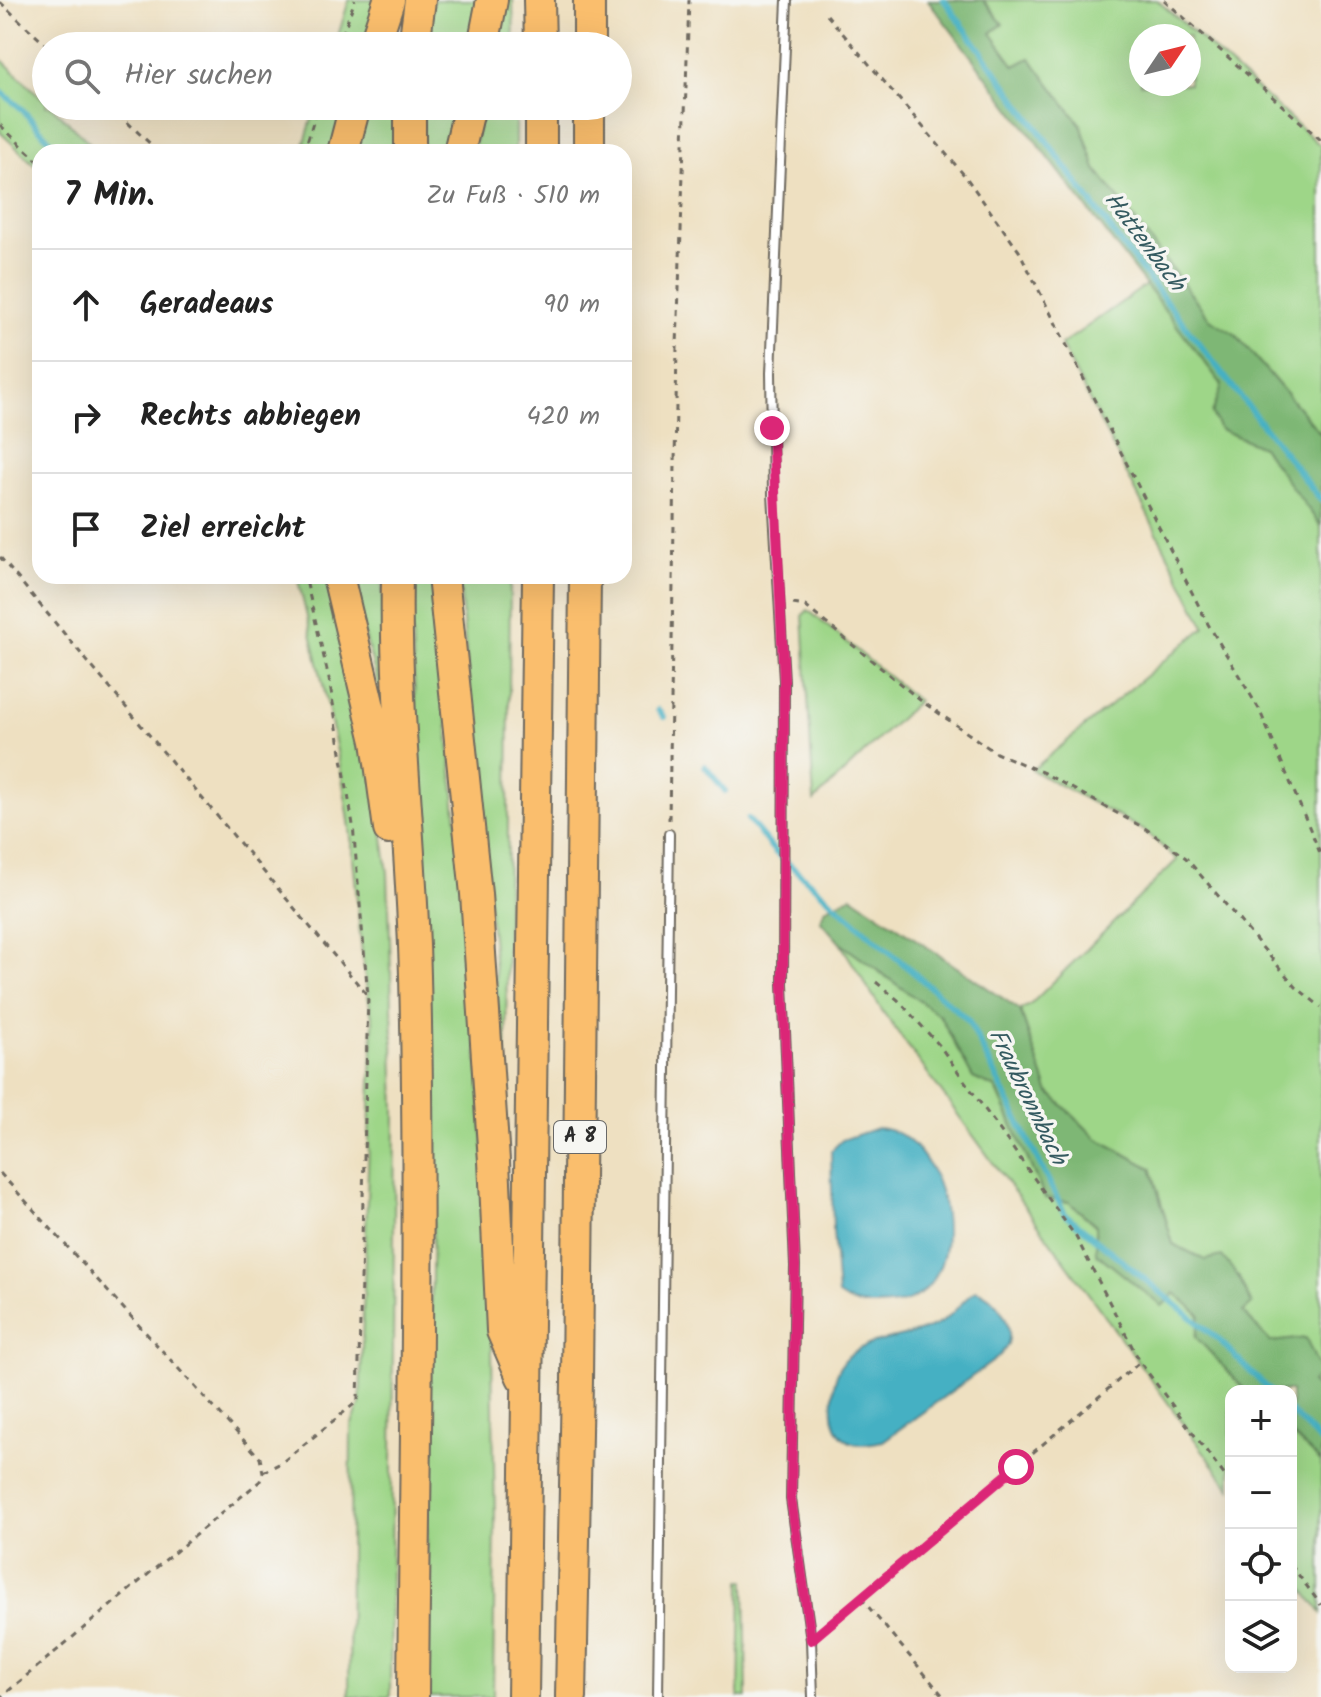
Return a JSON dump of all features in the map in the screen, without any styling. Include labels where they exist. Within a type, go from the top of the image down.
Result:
[{"type":"highway","points":[[379,32],[389,0]]},
{"type":"highway","points":[[416,32],[420,0]]},
{"type":"highway","points":[[486,32],[492,0]]},
{"type":"highway","points":[[539,0],[540,32]]},
{"type":"highway","points":[[589,0],[589,32]]},
{"type":"highway","points":[[345,144],[351,120]]},
{"type":"highway","points":[[410,120],[410,144]]},
{"type":"highway","points":[[461,144],[467,120]]},
{"type":"highway","points":[[541,120],[541,144]]},
{"type":"highway","points":[[589,120],[589,144]]},
{"type":"highway","points":[[340,584],[377,741],[389,829],[412,894]]},
{"type":"highway","points":[[397,584],[398,664],[412,894],[419,1199],[413,1697]]},
{"type":"highway","name":"A 8","points":[[444,584],[476,894],[502,1331],[526,1386]]},
{"type":"highway","name":"A 8","points":[[523,1697],[538,584]]},
{"type":"highway","name":"A 8","points":[[571,1697],[585,584]]},
{"type":"lane","points":[[787,0],[771,373],[773,494],[784,681],[785,1063],[795,1266],[791,1499],[811,1640],[813,1697]]},
{"type":"lane","points":[[658,1697],[669,834]]},
{"type":"path","points":[[343,32],[355,0]]},
{"type":"path","points":[[669,834],[677,346],[689,0]]},
{"type":"path","points":[[1164,0],[1321,140]]},
{"type":"path","points":[[0,2],[32,32]]},
{"type":"path","points":[[827,15],[965,176],[1019,251],[1208,624],[1259,709],[1321,855]]},
{"type":"path","points":[[125,120],[150,144]]},
{"type":"path","points":[[306,144],[314,120]]},
{"type":"path","points":[[0,125],[32,155]]},
{"type":"path","points":[[0,557],[368,996]]},
{"type":"path","points":[[263,1472],[281,1463],[358,1401],[368,996],[353,825],[329,679],[307,584]]},
{"type":"path","points":[[805,606],[920,700],[996,753],[1044,773],[1146,829],[1186,858],[1296,987],[1321,1007]]},
{"type":"path","points":[[876,982],[898,1000],[939,1045],[1076,1237],[1140,1362],[1225,1476]]},
{"type":"path","points":[[0,1173],[260,1458],[263,1472],[260,1481],[1,1697]]},
{"type":"path","points":[[811,1640],[1140,1362]]},
{"type":"path","points":[[1297,1573],[1321,1605]]},
{"type":"path","points":[[861,1598],[944,1697]]},
{"type":"green space","points":[[349,0],[379,0],[369,32],[339,32]]},
{"type":"green space","points":[[433,0],[477,0],[470,32],[430,32]]},
{"type":"green space","points":[[501,0],[513,0],[514,32],[496,32]]},
{"type":"green space","points":[[928,0],[983,0],[1003,24],[991,33],[1015,66],[1030,58],[1081,125],[1096,169],[1210,319],[1235,334],[1321,434],[1321,526],[1262,447],[1220,429],[1212,414],[1222,385]]},
{"type":"green space","points":[[983,0],[1157,0],[1184,24],[1129,24],[1129,96],[1201,96],[1201,39],[1321,146],[1321,434],[1235,334],[1210,320],[1096,169],[1081,125],[1030,58],[1015,66],[991,33],[1002,24]]},
{"type":"green space","points":[[0,58],[32,89],[32,120],[66,120],[91,144],[32,144],[32,162],[0,132]]},
{"type":"green space","points":[[312,120],[341,120],[333,144],[304,144]]},
{"type":"green space","points":[[363,120],[397,120],[397,144],[355,144]]},
{"type":"green space","points":[[423,120],[452,120],[446,144],[423,144]]},
{"type":"green space","points":[[479,120],[515,120],[515,144],[475,144]]},
{"type":"green space","points":[[1146,285],[1223,385],[1212,414],[1220,429],[1262,447],[1321,526],[1321,1392],[1243,1312],[1205,1260],[1173,1244],[1151,1168],[1096,1138],[1048,1091],[1020,1010],[1031,1004],[1177,860],[1145,831],[1032,770],[1205,627],[1061,345]]},
{"type":"green space","points":[[299,584],[328,584],[374,771],[388,873],[395,1110],[390,1697],[349,1697],[351,1426],[360,1405],[373,1021],[364,971],[344,790]]},
{"type":"green space","points":[[351,584],[382,584],[391,733]]},
{"type":"green space","points":[[413,584],[434,584],[472,978],[490,1241],[495,1521],[493,1697],[424,1697],[433,1218],[430,1026],[411,610]]},
{"type":"green space","points":[[460,584],[510,584],[506,1058],[503,1058]]},
{"type":"green space","points":[[808,610],[918,701],[814,801],[803,615]]},
{"type":"green space","points":[[852,896],[1020,1010],[1048,1091],[1096,1138],[1151,1168],[1173,1244],[1205,1260],[1222,1256],[1238,1276],[1252,1304],[1243,1312],[1270,1342],[1306,1338],[1321,1373],[1311,1383],[1321,1392],[1321,1462],[1297,1440],[1297,1385],[1240,1385],[1196,1337],[1200,1315],[1175,1293],[1162,1306],[1096,1253],[1096,1225],[1069,1202],[1045,1198],[996,1088],[973,1078],[940,1016],[840,943],[820,920],[825,909]]},
{"type":"green space","points":[[840,943],[940,1016],[973,1078],[996,1088],[1045,1198],[1069,1202],[1096,1226],[1163,1305],[1175,1293],[1201,1315],[1196,1337],[1240,1385],[1225,1385],[1225,1481],[883,1012]]},
{"type":"green space","points":[[1297,1440],[1321,1462],[1321,1613],[1297,1580]]},
{"type":"green space","points":[[741,1581],[745,1581],[747,1697],[739,1697]]},
{"type":"water","points":[[877,1128],[902,1136],[923,1156],[937,1183],[945,1215],[945,1246],[936,1274],[918,1295],[890,1305],[868,1306],[838,1295],[831,1151],[842,1140]]},
{"type":"water","points":[[976,1290],[996,1304],[1008,1327],[1007,1345],[996,1359],[883,1441],[856,1444],[846,1440],[834,1422],[833,1412],[837,1375],[844,1361],[855,1351],[869,1345],[940,1323]]},
{"type":"waterway","name":"Hattenbach","points":[[944,0],[1123,246],[1321,500]]},
{"type":"waterway","points":[[0,91],[21,108],[53,144]]},
{"type":"waterway","name":"Fraubronnbach","points":[[658,710],[664,717]]},
{"type":"waterway","name":"Fraubronnbach","points":[[705,766],[725,791]]},
{"type":"waterway","name":"Fraubronnbach","points":[[748,819],[776,853],[968,1020],[1065,1214],[1218,1339],[1264,1385]]},
{"type":"waterway","name":"Fraubronnbach","points":[[1297,1418],[1321,1442]]},
{"type":"route","points":[[772,428],[784,681],[783,984],[795,1266],[791,1499],[811,1640],[1016,1467]]}]
